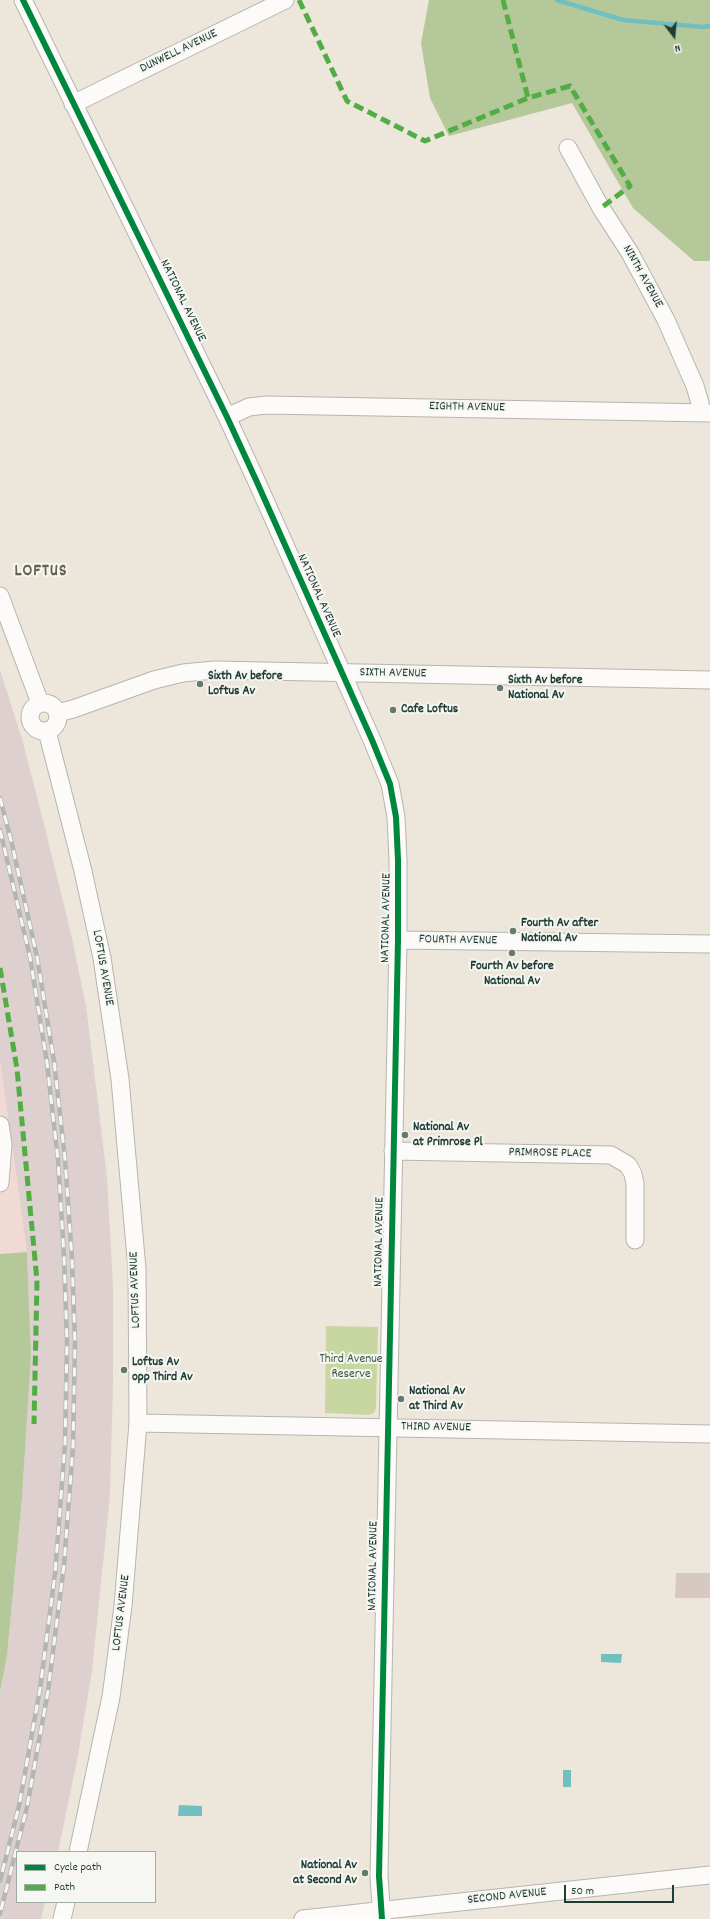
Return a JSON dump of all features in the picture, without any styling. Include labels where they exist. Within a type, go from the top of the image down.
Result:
[{"type":"street","name":"NATIONAL AVENUE","points":[[23,0],[227,418],[342,673],[390,784],[396,817],[398,860],[398,940],[387,1426],[380,1876],[382,1915]]},
{"type":"street","name":"DUNWELL AVENUE","points":[[74,104],[285,0]]},
{"type":"street","name":"NINTH AVENUE","points":[[568,148],[601,208],[630,253],[666,320],[695,386],[704,413]]},
{"type":"street","name":"EIGHTH AVENUE","points":[[227,418],[250,407],[266,405],[704,413]]},
{"type":"street","points":[[0,596],[40,703]]},
{"type":"street","name":"SIXTH AVENUE","points":[[58,713],[154,680],[183,673],[214,670],[710,680]]},
{"type":"street","points":[[40,703],[51,704],[58,713],[55,726],[47,731],[39,730],[30,721],[33,708],[40,703]]},
{"type":"street","name":"LOFTUS AVENUE","points":[[47,731],[83,871],[102,958],[120,1079],[137,1270],[138,1423],[123,1606],[112,1689],[91,1797],[78,1851]]},
{"type":"street","name":"FOURTH AVENUE","points":[[398,940],[710,944]]},
{"type":"street","points":[[0,1125],[3,1144],[0,1183]]},
{"type":"street","name":"PRIMROSE PLACE","points":[[393,1151],[611,1155],[628,1165],[633,1174],[635,1184],[635,1240]]},
{"type":"street","name":"THIRD AVENUE","points":[[138,1423],[387,1426],[710,1434]]},
{"type":"street","name":"SECOND AVENUE","points":[[303,1919],[382,1915],[710,1875]]},
{"type":"street","points":[[62,1919],[66,1903]]},
{"type":"shaded area","points":[[0,670],[22,739],[44,824],[71,934],[86,1006],[107,1177],[113,1288],[113,1380],[110,1495],[92,1671],[77,1760],[58,1851],[16,1851],[16,1903],[45,1903],[41,1919],[0,1919],[0,1692],[7,1656],[22,1498],[31,1356],[27,1252],[0,1060]]},
{"type":"shaded area","points":[[0,1060],[27,1252],[0,1254]]},
{"type":"green space","points":[[429,0],[710,0],[710,261],[694,261],[633,208],[572,103],[449,136],[430,98],[421,43]]},
{"type":"green space","points":[[27,1252],[31,1356],[22,1498],[7,1656],[0,1692],[0,1254]]},
{"type":"green space","name":"Third Avenue Reserve","points":[[326,1326],[378,1327],[376,1408],[374,1413],[368,1415],[325,1413]]},
{"type":"water","points":[[601,1654],[622,1654],[621,1663],[601,1662]]},
{"type":"water","points":[[563,1770],[571,1770],[571,1787],[563,1787]]},
{"type":"water","points":[[179,1805],[202,1806],[202,1816],[178,1816]]},
{"type":"building","points":[[676,1573],[710,1573],[710,1598],[675,1598]]},
{"type":"waterway","points":[[557,0],[623,20],[703,27],[710,26]]},
{"type":"railway","points":[[0,798],[12,844],[37,957],[54,1061],[65,1159],[72,1259],[75,1343],[73,1446],[64,1565],[48,1691],[27,1807],[0,1914]]},
{"type":"railway","points":[[0,830],[30,957],[47,1063],[58,1160],[64,1256],[67,1342],[65,1444],[55,1574],[40,1689],[19,1806],[0,1881]]},
{"type":"marked path","points":[[299,0],[347,101],[425,141],[528,98],[570,86],[630,186],[601,208]]},
{"type":"marked path","points":[[503,0],[528,98]]},
{"type":"marked path","points":[[0,968],[17,1069],[37,1281],[34,1424]]},
{"type":"cycle path","points":[[23,0],[227,417],[372,740],[390,784],[396,817],[398,860],[398,940],[379,1876],[382,1919]]},
{"type":"place","name":"Sixth Av before Loftus Av","points":[[200,684]]},
{"type":"place","name":"Sixth Av before National Av","points":[[500,688]]},
{"type":"place","name":"Cafe Loftus","points":[[393,710]]},
{"type":"place","name":"Fourth Av after National Av","points":[[513,931]]},
{"type":"place","name":"Fourth Av before National Av","points":[[512,953]]},
{"type":"place","name":"National Av at Primrose Pl","points":[[405,1135]]},
{"type":"place","name":"Loftus Av opp Third Av","points":[[124,1370]]},
{"type":"place","name":"National Av at Third Av","points":[[401,1399]]},
{"type":"place","name":"National Av at Second Av","points":[[365,1873]]},
{"type":"district","name":"LOFTUS","points":[[41,573]]}]
